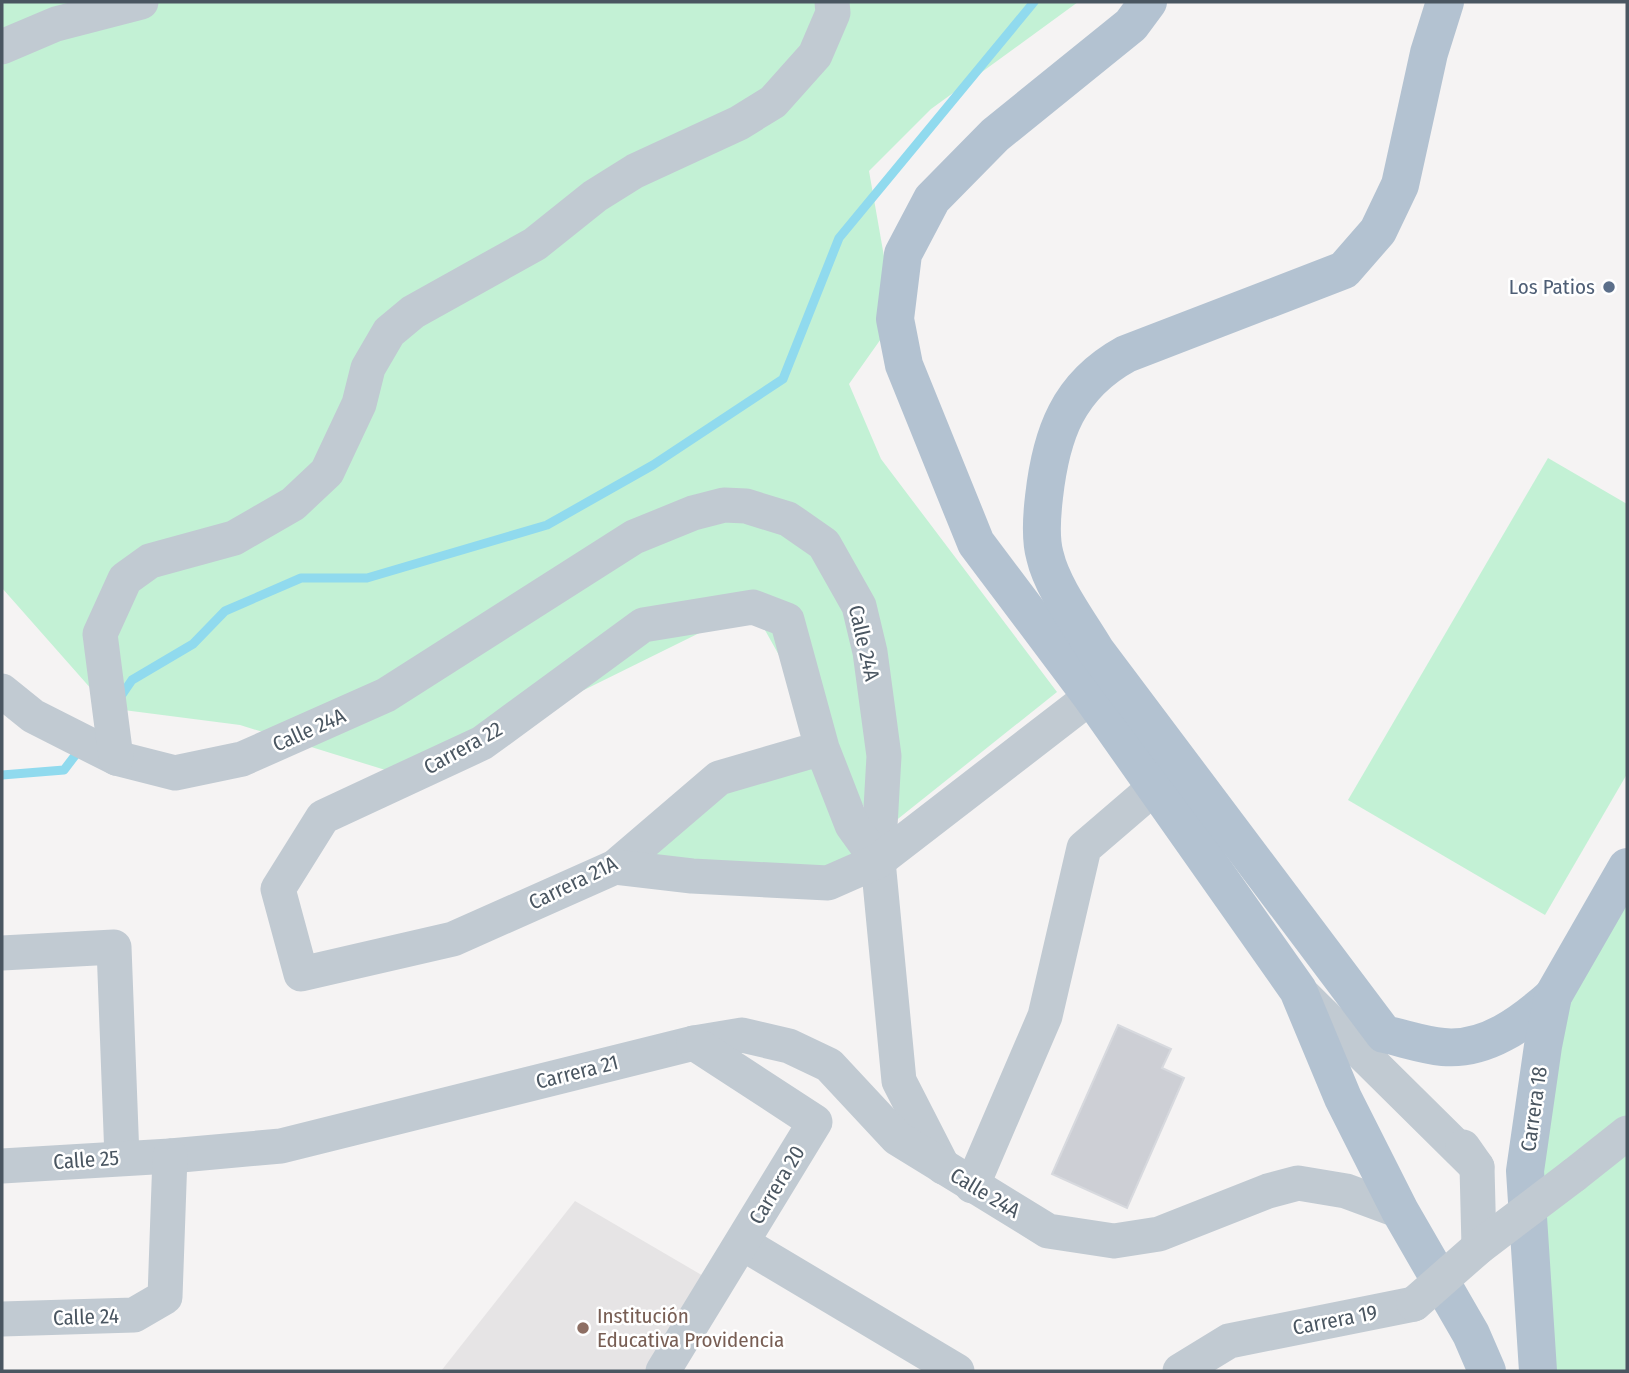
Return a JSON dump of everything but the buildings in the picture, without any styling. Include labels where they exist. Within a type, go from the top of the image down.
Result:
[{"type":"main road","points":[[1148,2],[1131,25],[995,135],[932,199],[903,254],[895,318],[904,365],[976,543],[1230,825],[1384,1034],[1445,1047],[1481,1041],[1526,1021],[1553,996]]},
{"type":"main road","points":[[1429,2],[1429,53]]},
{"type":"main road","points":[[1445,2],[1429,53],[1399,185],[1378,231],[1344,270],[1126,354],[1105,366],[1070,406],[1049,451],[1043,510],[1045,556],[1104,687],[1155,787],[1298,990],[1343,1098],[1400,1211],[1471,1334],[1487,1371]]},
{"type":"main road","name":"Carrera 18","points":[[1538,1371],[1525,1171],[1553,996],[1627,867]]},
{"type":"street","points":[[2,47],[55,24],[141,2]]},
{"type":"street","points":[[116,758],[100,634],[125,579],[150,561],[234,538],[293,504],[327,472],[359,404],[368,368],[389,332],[413,312],[535,244],[595,196],[635,171],[739,123],[773,102],[815,55],[834,13],[832,2]]},
{"type":"street","name":"Calle 24A","points":[[2,691],[33,716],[116,758],[175,773],[242,759],[386,695],[635,537],[694,513],[724,505],[746,506],[788,519],[824,544],[859,606],[870,652],[884,755],[878,861],[899,1081],[943,1167],[1048,1231],[1114,1241],[1159,1234],[1268,1191],[1298,1183],[1346,1191],[1400,1211]]},
{"type":"street","name":"Carrera 22","points":[[301,974],[278,889],[323,817],[482,743],[643,625],[752,607],[787,620],[822,748]]},
{"type":"street","points":[[615,867],[692,876],[828,883],[878,861],[1104,687]]},
{"type":"street","points":[[822,748],[852,825],[878,861]]},
{"type":"street","name":"Carrera 21A","points":[[301,974],[453,939],[615,867],[719,778],[822,748]]},
{"type":"street","points":[[972,1186],[1045,1016],[1084,848],[1155,787],[1181,795],[1203,812],[1230,825]]},
{"type":"street","points":[[2,953],[114,947],[122,1157]]},
{"type":"street","points":[[1298,990],[1476,1167]]},
{"type":"street","points":[[1384,1034],[1476,1167],[1478,1231]]},
{"type":"street","name":"Carrera 21","points":[[170,1156],[281,1146],[694,1043],[742,1035],[789,1046],[829,1065],[897,1138],[943,1167]]},
{"type":"street","name":"Carrera 20","points":[[663,1371],[815,1122],[694,1043]]},
{"type":"street","name":"Carrera 19","points":[[1180,1371],[1229,1341],[1414,1304],[1478,1231],[1574,1175],[1627,1133]]},
{"type":"street","name":"Calle 25","points":[[2,1166],[170,1156]]},
{"type":"street","name":"Calle 24","points":[[2,1319],[134,1315],[165,1297],[170,1156]]},
{"type":"street","points":[[742,1243],[957,1371]]},
{"type":"shaded area","name":"Institución Educativa Providencia","points":[[575,1201],[717,1284],[663,1371],[441,1371]]},
{"type":"green space","points":[[2,2],[1078,2],[931,109],[869,171],[895,319],[849,384],[881,459],[1057,692],[879,834],[752,607],[408,777],[240,725],[108,708],[2,588]]},
{"type":"green space","points":[[1548,458],[1627,504],[1627,774],[1545,915],[1348,800]]},
{"type":"green space","points":[[822,748],[878,861],[828,883],[615,867],[719,778]]},
{"type":"green space","points":[[1627,867],[1627,1371],[1538,1371],[1543,1046]]},
{"type":"waterway","points":[[119,699],[132,680],[193,644],[225,611],[301,578],[367,578],[547,525],[653,465],[783,379],[839,238],[1034,2]]},
{"type":"waterway","points":[[2,775],[64,770],[80,749]]},
{"type":"place","name":"Los Patios","points":[[1609,287]]},
{"type":"place","name":"Institución Educativa Providencia","points":[[583,1328]]}]
